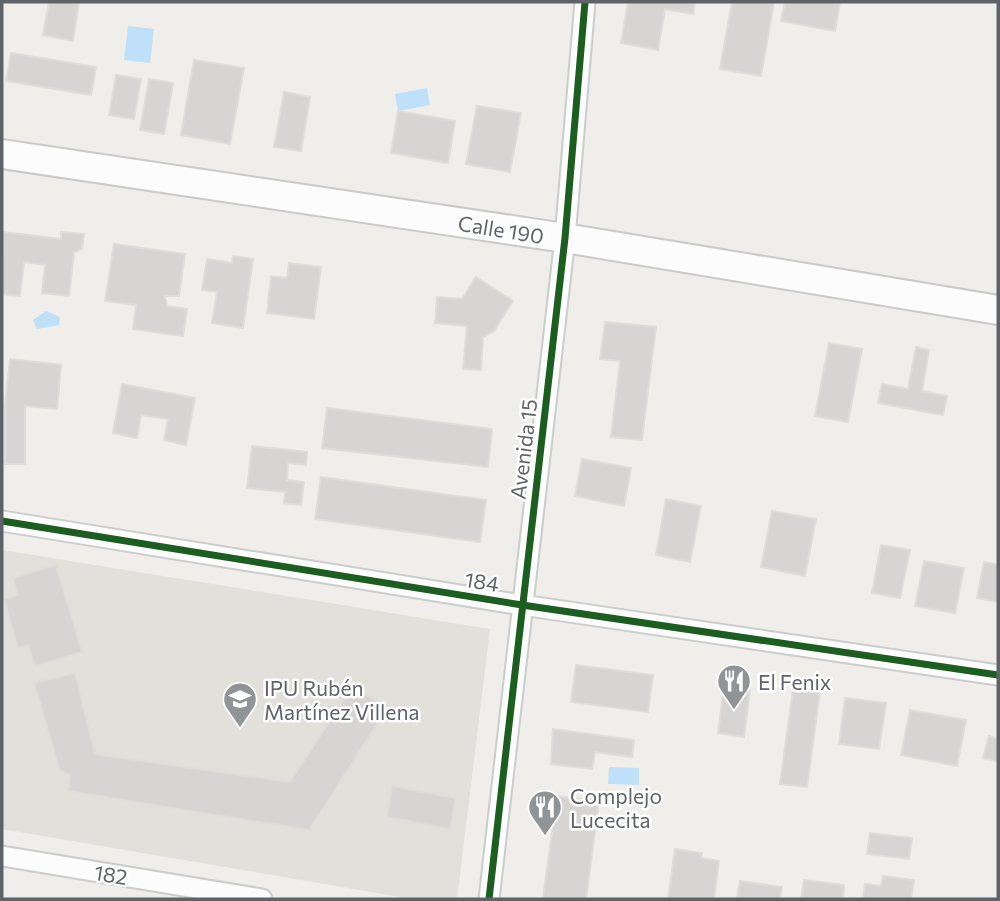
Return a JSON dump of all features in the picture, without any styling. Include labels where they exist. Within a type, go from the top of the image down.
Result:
[{"type":"main road","name":"Calle 190","points":[[2,154],[565,238],[998,310]]},
{"type":"street","name":"Avenida 15","points":[[489,899],[565,238],[584,2]]},
{"type":"street","name":"184","points":[[2,521],[522,605],[998,675]]},
{"type":"street","name":"182","points":[[2,856],[262,899]]},
{"type":"shaded area","name":"IPU Rubén Martínez Villena","points":[[2,550],[490,629],[457,899],[412,899],[2,829]]},
{"type":"water","points":[[128,26],[154,29],[150,63],[124,60]]},
{"type":"water","points":[[427,88],[430,105],[398,111],[395,94]]},
{"type":"water","points":[[46,311],[60,317],[59,325],[37,329],[33,320]]},
{"type":"water","points":[[609,767],[639,768],[639,785],[608,784]]},
{"type":"building","points":[[49,2],[79,2],[73,41],[43,35]]},
{"type":"building","points":[[628,2],[695,2],[693,14],[665,9],[658,50],[621,43]]},
{"type":"building","points":[[732,2],[774,2],[761,76],[720,69]]},
{"type":"building","points":[[785,2],[840,2],[835,31],[781,21]]},
{"type":"building","points":[[11,53],[96,67],[91,95],[6,81]]},
{"type":"building","points":[[194,60],[244,68],[230,144],[181,135]]},
{"type":"building","points":[[116,75],[141,79],[134,119],[109,115]]},
{"type":"building","points":[[149,79],[173,83],[164,134],[140,130]]},
{"type":"building","points":[[284,92],[310,97],[301,151],[274,147]]},
{"type":"building","points":[[477,106],[521,113],[510,172],[466,164]]},
{"type":"building","points":[[398,111],[455,121],[448,163],[391,153]]},
{"type":"building","points":[[3,232],[61,239],[61,232],[84,234],[82,249],[74,252],[69,296],[42,293],[45,265],[24,262],[20,296],[2,294]]},
{"type":"building","points":[[114,244],[185,254],[179,296],[165,296],[167,306],[187,309],[183,336],[133,329],[136,305],[105,301]]},
{"type":"building","points":[[233,256],[253,259],[243,328],[212,323],[217,292],[202,290],[207,259],[232,263]]},
{"type":"building","points":[[289,263],[321,267],[314,319],[267,313],[271,276],[287,278]]},
{"type":"building","points":[[476,277],[513,301],[494,331],[483,337],[481,370],[463,369],[467,326],[435,323],[437,297],[462,299]]},
{"type":"building","points":[[605,322],[656,327],[642,440],[611,437],[620,361],[600,359]]},
{"type":"building","points":[[829,343],[862,349],[848,422],[815,416]]},
{"type":"building","points":[[916,347],[929,350],[922,391],[947,396],[943,415],[878,403],[882,384],[908,389]]},
{"type":"building","points":[[10,359],[61,365],[57,409],[25,406],[25,464],[5,464],[5,404]]},
{"type":"building","points":[[122,384],[195,398],[186,445],[164,440],[168,419],[141,415],[137,438],[113,433]]},
{"type":"building","points":[[327,408],[492,429],[488,467],[322,448]]},
{"type":"building","points":[[252,446],[307,452],[306,465],[288,463],[287,480],[304,482],[301,505],[284,503],[285,492],[247,488]]},
{"type":"building","points":[[582,459],[631,468],[624,506],[575,496]]},
{"type":"building","points":[[321,477],[486,500],[480,542],[315,519]]},
{"type":"building","points":[[666,499],[701,506],[690,562],[656,555]]},
{"type":"building","points":[[772,511],[816,519],[805,576],[761,567]]},
{"type":"building","points":[[881,545],[910,550],[900,598],[872,593]]},
{"type":"building","points":[[924,561],[964,568],[955,613],[915,606]]},
{"type":"building","points":[[984,562],[998,565],[998,602],[977,598]]},
{"type":"building","points":[[56,565],[82,652],[35,666],[28,645],[18,648],[4,599],[18,595],[13,578]]},
{"type":"building","points":[[576,665],[653,675],[648,712],[571,702]]},
{"type":"building","points":[[75,673],[95,754],[290,782],[352,687],[388,707],[309,830],[68,791],[70,775],[60,771],[34,683]]},
{"type":"building","name":"El Fenix","points":[[724,686],[750,690],[744,737],[718,733]]},
{"type":"building","points":[[793,689],[820,692],[807,787],[780,784]]},
{"type":"building","points":[[845,698],[886,703],[879,749],[839,744]]},
{"type":"building","points":[[910,710],[966,720],[957,766],[901,755]]},
{"type":"building","points":[[553,729],[634,740],[632,757],[595,752],[592,769],[551,764]]},
{"type":"building","points":[[989,736],[998,739],[998,762],[983,758]]},
{"type":"building","points":[[392,786],[456,798],[450,829],[387,817]]},
{"type":"building","points":[[557,796],[599,801],[586,899],[543,898]]},
{"type":"building","points":[[870,833],[912,838],[909,859],[867,854]]},
{"type":"building","points":[[675,849],[702,853],[701,858],[719,861],[714,899],[668,899]]},
{"type":"building","points":[[883,876],[914,880],[911,899],[863,899],[865,884],[881,886]]},
{"type":"building","points":[[804,880],[844,885],[843,899],[801,899]]},
{"type":"building","points":[[740,881],[782,887],[780,899],[737,899]]},
{"type":"cycle path","points":[[489,899],[565,238],[585,2]]},
{"type":"cycle path","points":[[2,521],[522,605],[998,675]]},
{"type":"place","name":"El Fenix","points":[[734,711]]},
{"type":"place","name":"IPU Rubén Martínez Villena","points":[[240,729]]},
{"type":"place","name":"Complejo Lucecita","points":[[545,837]]}]
